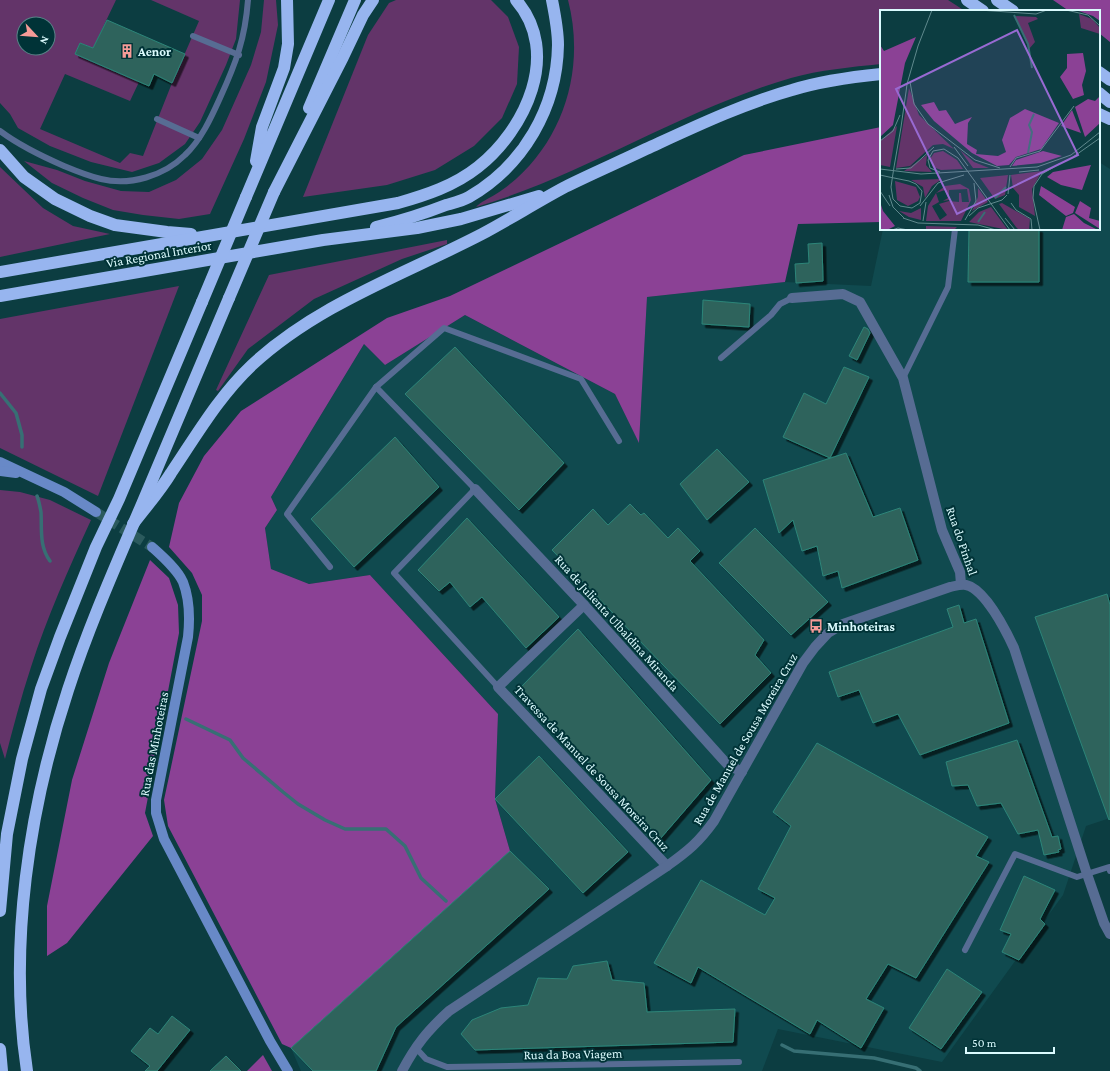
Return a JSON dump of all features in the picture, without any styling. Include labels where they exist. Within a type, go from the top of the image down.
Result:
[{"type":"highway","points":[[252,184],[262,127],[284,68],[288,44],[287,0]]},
{"type":"highway","points":[[0,911],[7,834],[22,759],[41,689],[96,548],[119,499],[329,0]]},
{"type":"highway","points":[[27,1071],[22,1019],[20,972],[22,918],[35,815],[54,734],[68,689],[96,613],[355,0]]},
{"type":"highway","points":[[274,192],[363,15],[373,0]]},
{"type":"highway","points":[[0,272],[398,203],[428,194],[458,180],[478,167],[496,151],[512,132],[524,110],[534,85],[538,62],[537,43],[531,24],[521,5],[516,0]]},
{"type":"highway","points":[[323,240],[403,219],[467,198],[488,184],[506,168],[524,149],[538,127],[551,94],[557,67],[558,44],[556,17],[552,0]]},
{"type":"highway","points":[[967,0],[982,10]]},
{"type":"highway","points":[[997,0],[1011,10]]},
{"type":"highway","points":[[1100,73],[1110,80]]},
{"type":"highway","points":[[133,524],[169,476],[207,419],[236,382],[272,348],[319,315],[348,299],[482,234],[564,187],[699,124],[749,104],[817,83],[880,74]]},
{"type":"highway","points":[[1100,94],[1110,102]]},
{"type":"highway","points":[[1100,114],[1110,119]]},
{"type":"highway","points":[[0,150],[24,177],[55,199],[90,216],[115,225],[167,232],[208,235]]},
{"type":"highway","points":[[323,240],[417,228],[461,219],[515,204],[564,187]]},
{"type":"highway","name":"Via Regional Interior","points":[[0,296],[323,240]]},
{"type":"highway","points":[[0,1049],[2,1071]]},
{"type":"main road","points":[[0,462],[64,492],[96,512]]},
{"type":"main road","points":[[0,471],[24,474]]},
{"type":"main road","name":"Rua das Minhoteiras","points":[[152,547],[169,563],[182,581],[188,603],[190,618],[188,637],[156,800],[156,813],[164,838],[270,1041],[288,1071]]},
{"type":"street","name":"Rua do Pinhal","points":[[792,298],[843,294],[860,302],[903,378],[942,530],[960,572],[961,584],[975,589],[982,595],[1005,628],[1014,648],[1087,874],[1104,923],[1110,934]]},
{"type":"street","name":"Rua de Julienta Ulbaldina Miranda","points":[[475,489],[584,605],[727,764],[742,772]]},
{"type":"street","name":"Rua de Manuel de Sousa Moreira Cruz","points":[[402,1071],[415,1047],[432,1027],[449,1012],[689,851],[703,837],[714,821],[803,663],[828,633],[843,624],[961,584]]},
{"type":"street","name":"Travessa de Manuel de Sousa Moreira Cruz","points":[[584,605],[498,687],[667,866]]},
{"type":"lane","points":[[0,131],[13,141],[37,155],[102,179],[124,181],[146,178],[166,170],[185,155],[199,138],[212,116],[238,55],[246,24],[248,0]]},
{"type":"lane","points":[[193,36],[238,55]]},
{"type":"lane","points":[[157,119],[199,138]]},
{"type":"lane","points":[[903,378],[948,287],[955,230]]},
{"type":"lane","points":[[721,358],[771,315],[780,304],[792,298]]},
{"type":"lane","points":[[330,567],[287,514],[376,387],[444,328],[581,379],[619,442]]},
{"type":"lane","points":[[376,387],[475,489],[394,573],[498,687]]},
{"type":"lane","points":[[965,950],[1015,854],[1076,878],[1109,867],[1110,871]]},
{"type":"lane","name":"Rua da Boa Viagem","points":[[415,1047],[426,1059],[447,1067],[739,1062]]},
{"type":"shaded area","points":[[0,0],[116,0],[93,48],[80,43],[75,54],[139,82],[130,101],[65,74],[40,129],[120,163],[130,153],[143,156],[199,21],[151,0],[240,0],[236,39],[200,122],[185,144],[159,163],[132,172],[91,162],[50,146],[18,128],[10,114],[0,103]]},
{"type":"shaded area","points":[[264,0],[276,0],[278,25],[266,82],[244,139],[210,214],[179,219],[113,210],[52,183],[24,161],[121,191],[149,192],[176,180],[202,159],[222,130],[251,65],[261,32]]},
{"type":"shaded area","points":[[396,0],[491,0],[508,17],[519,47],[517,84],[502,118],[474,146],[435,170],[387,185],[303,197],[368,35],[389,3]]},
{"type":"shaded area","points":[[568,0],[948,0],[963,10],[880,10],[880,64],[813,73],[791,78],[750,91],[672,124],[556,178],[516,194],[476,207],[516,179],[533,161],[548,141],[559,120],[567,97],[572,73],[574,49],[573,25]]},
{"type":"shaded area","points":[[1053,0],[1110,0],[1110,42],[1100,34],[1100,10],[1068,10]]},
{"type":"shaded area","points":[[880,127],[880,222],[798,224],[785,282],[647,297],[639,443],[615,394],[465,315],[385,365],[364,344],[271,497],[277,510],[265,528],[271,569],[309,584],[370,575],[498,714],[495,799],[510,851],[291,1048],[282,1044],[168,826],[164,800],[202,621],[202,595],[192,573],[169,547],[179,503],[204,456],[241,411],[387,318],[450,296],[744,155]]},
{"type":"shaded area","points":[[1100,163],[1110,169],[1110,818],[1086,826],[1063,895],[942,1062],[778,1029],[762,1071],[301,1071],[291,1048],[510,851],[495,799],[498,714],[370,575],[309,584],[271,569],[265,528],[277,510],[271,497],[364,344],[385,365],[465,315],[615,394],[639,442],[647,297],[785,282],[871,286],[883,230],[1100,230]]},
{"type":"shaded area","points":[[0,167],[43,208],[73,226],[110,234],[0,257]]},
{"type":"shaded area","points":[[447,240],[447,244],[402,259],[314,299],[248,349],[218,391],[216,390],[269,275]]},
{"type":"shaded area","points":[[179,286],[98,496],[0,448],[0,319]]},
{"type":"shaded area","points":[[0,490],[20,492],[50,500],[91,520],[37,648],[20,701],[5,759],[0,743]]},
{"type":"shaded area","points":[[150,560],[169,578],[178,605],[179,633],[145,813],[153,836],[67,943],[47,956],[47,906],[72,780],[109,663]]},
{"type":"shaded area","points":[[263,1055],[272,1071],[247,1071]]},
{"type":"building","name":"Aenor","points":[[107,20],[185,54],[172,83],[154,74],[149,86],[75,54],[80,43],[93,48]]},
{"type":"building","points":[[969,230],[1039,230],[1039,282],[968,282]]},
{"type":"building","points":[[822,243],[823,281],[796,283],[795,264],[809,263],[808,244]]},
{"type":"building","points":[[703,300],[750,304],[749,327],[702,324]]},
{"type":"building","points":[[864,327],[868,329],[870,333],[857,360],[849,356]]},
{"type":"building","points":[[455,347],[564,463],[519,510],[405,394]]},
{"type":"building","points":[[844,367],[869,377],[830,458],[783,437],[804,393],[826,404]]},
{"type":"building","points":[[395,437],[439,487],[354,567],[311,519]]},
{"type":"building","points":[[717,449],[749,482],[707,520],[680,484]]},
{"type":"building","points":[[846,453],[873,517],[900,508],[918,560],[842,588],[838,571],[823,576],[817,546],[802,551],[793,520],[779,533],[763,480]]},
{"type":"building","points":[[630,504],[641,515],[644,513],[668,538],[678,528],[700,551],[690,561],[764,640],[755,655],[771,673],[720,724],[552,550],[593,509],[608,525]]},
{"type":"building","points":[[467,518],[559,617],[526,648],[482,597],[470,607],[450,582],[439,591],[418,570]]},
{"type":"building","points":[[755,528],[828,602],[791,635],[719,563]]},
{"type":"building","points":[[1107,594],[1110,605],[1109,820],[1035,617]]},
{"type":"building","points":[[959,605],[964,623],[976,619],[1009,723],[920,755],[898,714],[873,723],[859,690],[838,697],[829,672],[953,627],[947,609]]},
{"type":"building","points":[[578,629],[711,780],[660,839],[519,689]]},
{"type":"building","points":[[1017,740],[1052,837],[1058,836],[1061,849],[1058,850],[1059,852],[1044,855],[1038,830],[1018,834],[1001,803],[977,806],[968,785],[952,786],[946,762]]},
{"type":"building","points":[[817,743],[988,837],[976,856],[989,862],[916,978],[888,964],[866,999],[884,1008],[861,1048],[817,1020],[810,1034],[698,967],[691,983],[654,963],[701,880],[765,915],[775,898],[758,889],[791,826],[773,812]]},
{"type":"building","points":[[539,756],[628,852],[583,893],[495,799]]},
{"type":"building","points":[[510,851],[549,889],[396,1027],[376,1071],[313,1071],[291,1048]]},
{"type":"building","points":[[1024,876],[1055,890],[1040,919],[1045,924],[1019,960],[1002,952],[1011,934],[1000,930]]},
{"type":"building","points":[[607,961],[612,980],[644,983],[647,1012],[735,1009],[733,1042],[475,1050],[461,1034],[472,1020],[501,1008],[528,1005],[538,978],[567,979],[573,966]]},
{"type":"building","points":[[947,969],[982,992],[941,1049],[909,1028]]},
{"type":"building","points":[[172,1016],[190,1030],[157,1071],[145,1071],[150,1066],[131,1051],[150,1028],[158,1034]]},
{"type":"building","points":[[226,1056],[241,1071],[210,1071]]},
{"type":"waterway","points":[[0,393],[16,413],[22,435],[22,447]]},
{"type":"waterway","points":[[37,496],[41,512],[41,531],[44,549],[50,561]]},
{"type":"waterway","points":[[186,719],[230,740],[243,758],[283,792],[298,804],[325,820],[345,829],[386,829],[405,846],[421,878],[446,901]]},
{"type":"waterway","points":[[782,1045],[794,1051],[874,1058],[916,1068],[920,1071]]},
{"type":"tunnel","points":[[96,512],[152,547]]},
{"type":"place","name":"Aenor","points":[[127,51]]},
{"type":"place","name":"Minhoteiras","points":[[816,626]]}]
